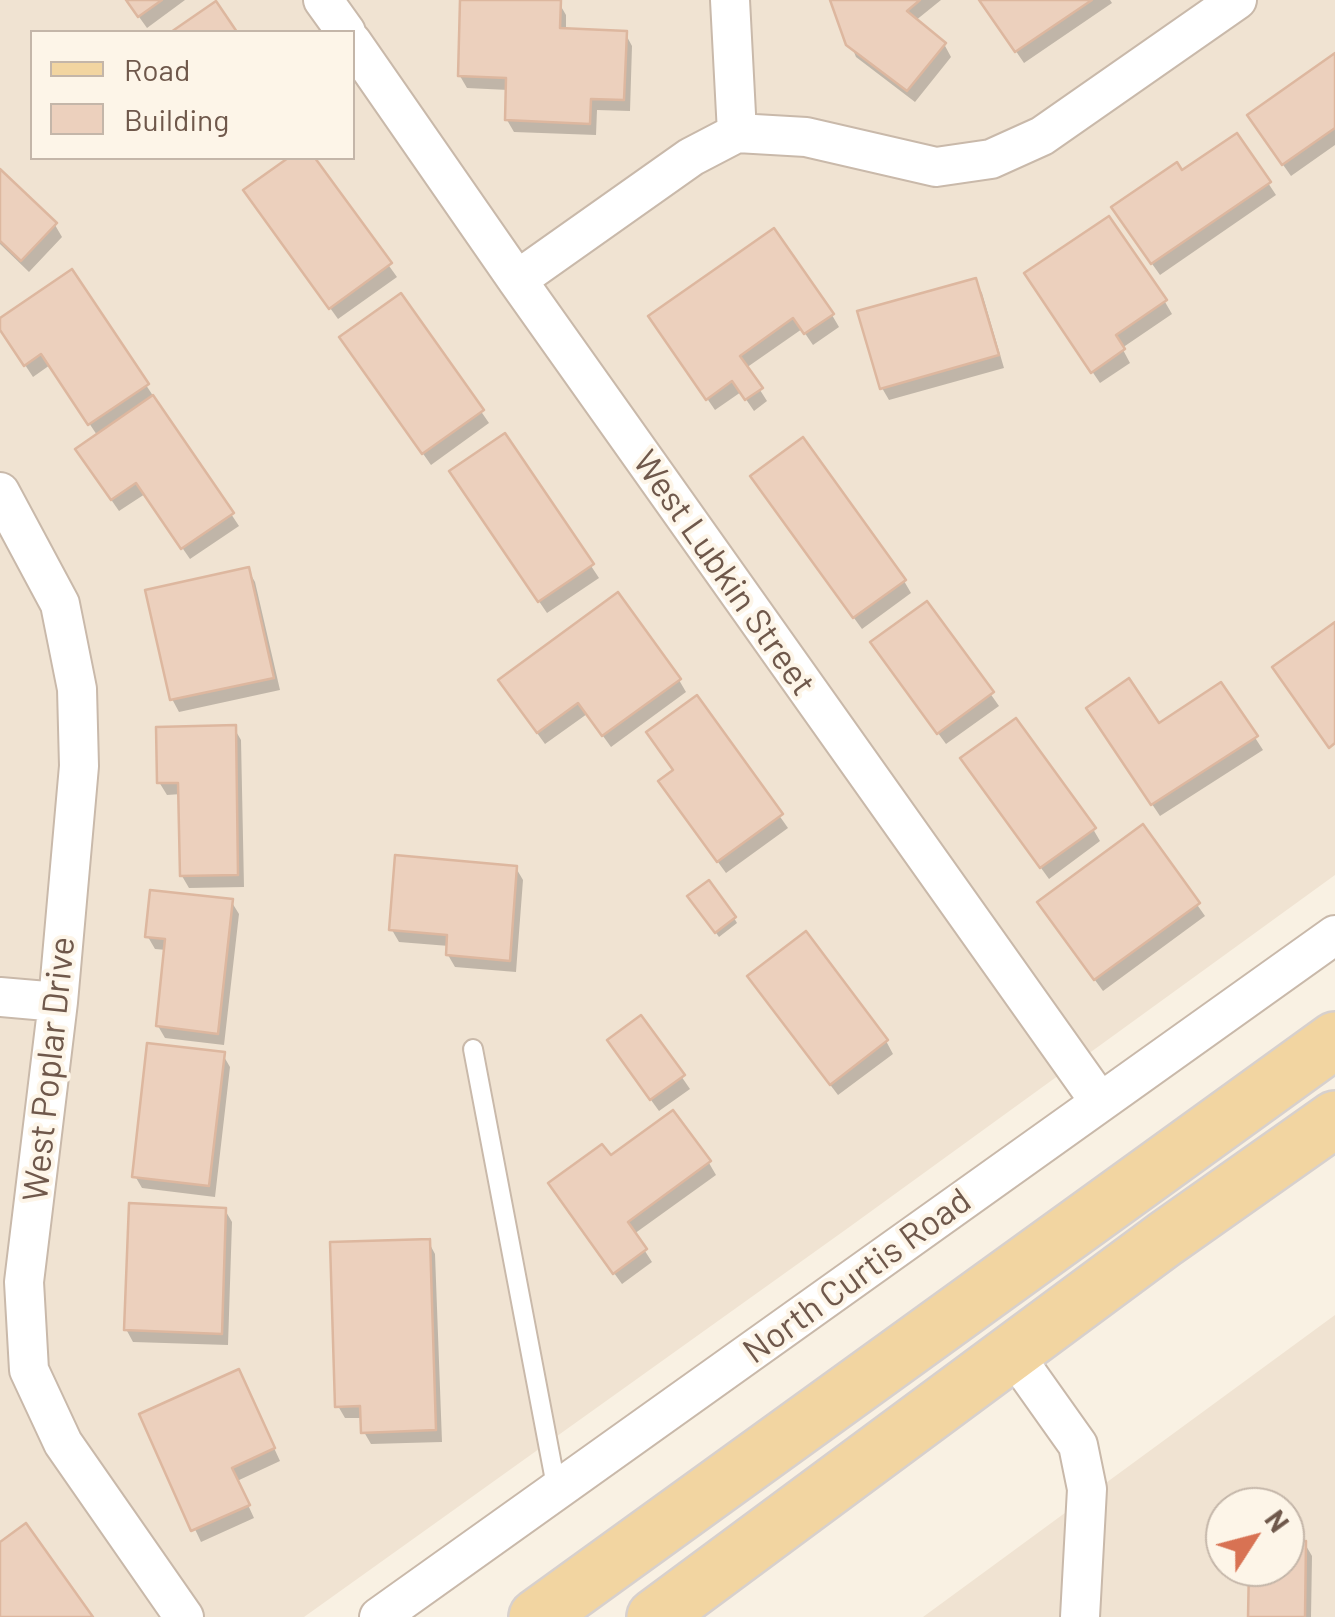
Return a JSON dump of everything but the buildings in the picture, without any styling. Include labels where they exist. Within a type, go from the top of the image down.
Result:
[{"type":"main road","points":[[537,1617],[1335,1040]]},
{"type":"main road","points":[[655,1617],[1165,1238],[1335,1118]]},
{"type":"street","points":[[323,0],[345,30]]},
{"type":"street","points":[[730,0],[737,134]]},
{"type":"street","points":[[517,280],[691,157],[737,134],[806,137],[936,166],[992,158],[1042,136],[1238,0]]},
{"type":"street","name":"West Lubkin Street","points":[[355,46],[1100,1102]]},
{"type":"street","name":"West Poplar Drive","points":[[0,492],[60,604],[77,689],[79,766],[58,1002],[24,1282],[29,1370],[63,1443],[184,1617]]},
{"type":"street","name":"North Curtis Road","points":[[380,1617],[1335,935]]},
{"type":"street","points":[[0,997],[58,1002]]},
{"type":"street","points":[[1012,1352],[1078,1444],[1087,1489],[1080,1617]]},
{"type":"lane","points":[[473,1049],[556,1491]]},
{"type":"shaded area","points":[[0,0],[1335,0],[1335,875],[304,1617],[0,1617]]},
{"type":"shaded area","points":[[1335,1315],[1335,1617],[923,1617]]}]
